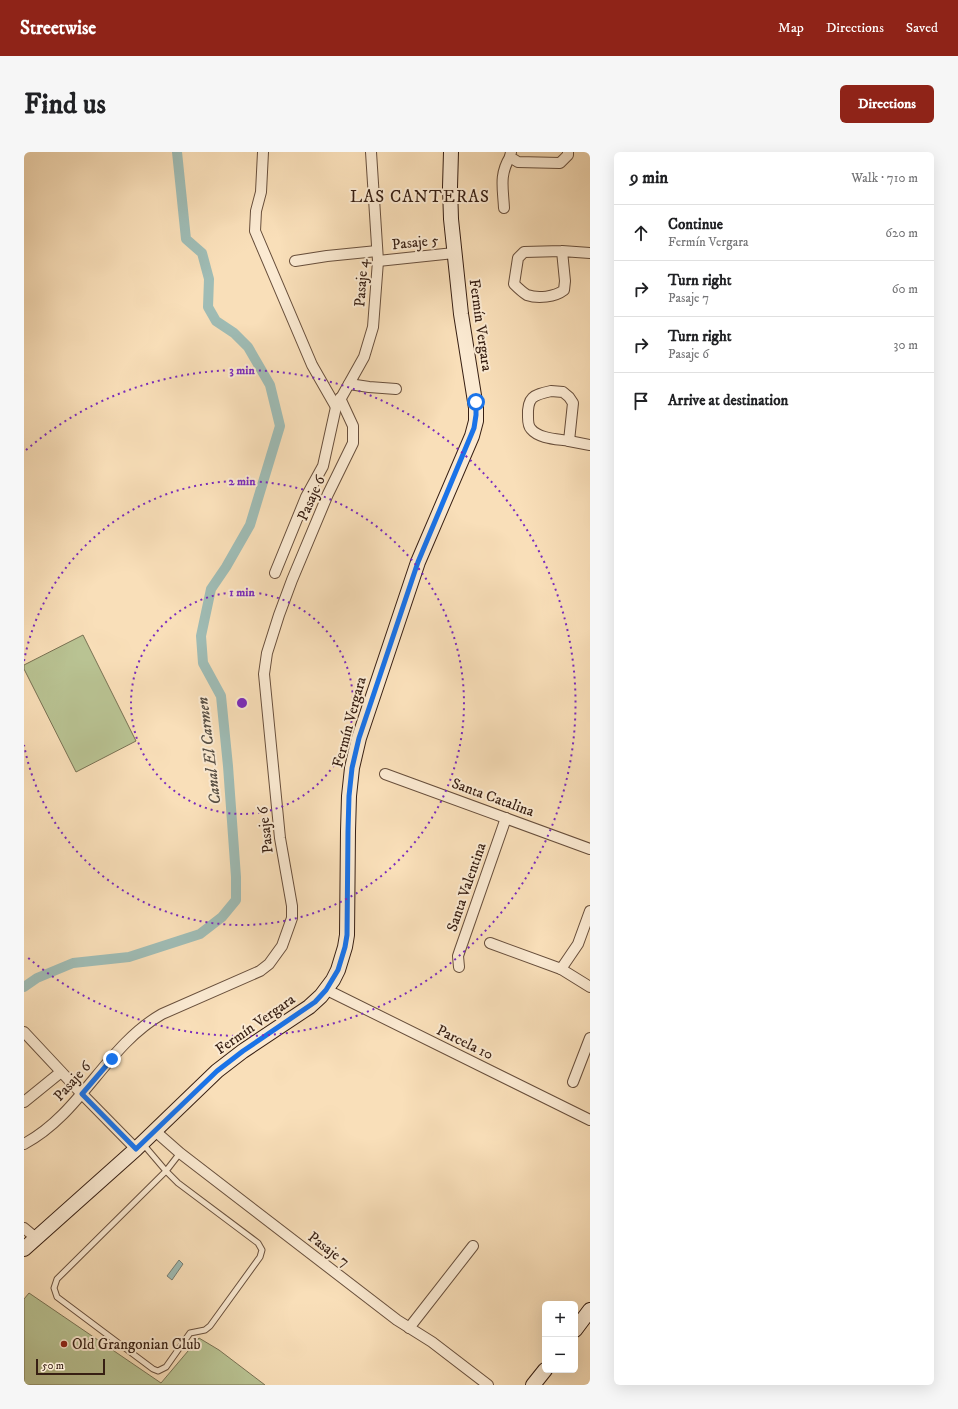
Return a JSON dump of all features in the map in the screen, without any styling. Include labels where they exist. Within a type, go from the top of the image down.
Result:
[{"type":"street","name":"Pasaje 6","points":[[24,1144],[39,1136],[58,1119],[82,1094],[132,1035],[147,1022],[260,971],[269,964],[282,946],[292,918],[292,906],[280,838],[264,674],[267,653],[279,615],[328,494],[353,443],[354,426],[312,365],[255,231],[256,211],[261,192],[263,152]]},
{"type":"street","name":"Pasaje 4","points":[[338,402],[364,357],[373,327],[378,256],[371,152]]},
{"type":"street","name":"Fermín Vergara","points":[[24,1249],[139,1146],[217,1071],[243,1051],[309,1007],[326,990],[338,970],[347,935],[349,796],[352,768],[359,738],[418,562],[472,436],[476,421],[476,402],[461,314],[454,253],[450,203],[451,152]]},
{"type":"street","points":[[504,208],[502,175],[510,155],[518,162],[560,163],[568,155],[568,152]]},
{"type":"street","points":[[562,251],[565,281],[564,290],[558,295],[536,297],[527,295],[514,284],[518,258],[524,252],[562,251],[590,253]]},
{"type":"street","name":"Pasaje 5","points":[[296,261],[327,256],[378,256],[454,253]]},
{"type":"street","points":[[349,384],[396,389]]},
{"type":"street","points":[[569,441],[573,403],[569,397],[563,392],[550,391],[537,394],[532,398],[528,406],[529,424],[531,429],[540,435],[569,441],[590,445]]},
{"type":"street","name":"Pasaje 6","points":[[275,573],[306,497],[323,466],[338,402]]},
{"type":"street","name":"Santa Catalina","points":[[385,774],[590,848]]},
{"type":"street","name":"Santa Valentina","points":[[459,967],[458,956],[506,818]]},
{"type":"street","points":[[561,969],[578,944],[590,911]]},
{"type":"street","points":[[490,943],[561,969],[590,987]]},
{"type":"street","name":"Parcela 10","points":[[326,990],[590,1120]]},
{"type":"street","points":[[24,1032],[82,1094],[139,1146]]},
{"type":"street","points":[[573,1082],[590,1038]]},
{"type":"street","points":[[24,1102],[61,1072]]},
{"type":"street","name":"Pasaje 7","points":[[155,1131],[180,1153],[355,1288],[409,1328],[432,1342],[488,1385]]},
{"type":"street","points":[[24,1228],[36,1238]]},
{"type":"street","points":[[409,1328],[473,1246]]},
{"type":"street","points":[[578,1326],[590,1310]]},
{"type":"street","points":[[533,1385],[543,1373]]},
{"type":"lane","points":[[139,1146],[166,1172],[178,1183],[258,1243],[262,1250],[260,1257],[210,1326],[205,1330],[190,1333],[166,1367],[158,1371],[153,1369],[57,1296],[54,1288],[57,1279],[166,1172],[180,1153]]},
{"type":"green space","points":[[83,635],[136,741],[76,772],[24,669],[24,665]]},
{"type":"green space","name":"Old Grangonian Club","points":[[29,1293],[161,1383],[199,1338],[219,1350],[265,1385],[24,1385],[24,1299]]},
{"type":"water","points":[[179,1260],[183,1264],[172,1280],[167,1276]]},
{"type":"waterway","name":"Canal El Carmen","points":[[24,987],[37,978],[73,963],[129,957],[200,934],[222,917],[236,900],[236,877],[228,766],[221,696],[203,663],[201,636],[211,589],[226,567],[250,525],[280,426],[270,385],[248,347],[234,333],[216,321],[208,307],[209,279],[202,253],[186,239],[177,152]]},
{"type":"place","name":"Old Grangonian Club","points":[[64,1344]]},
{"type":"district","name":"LAS CANTERAS","points":[[420,196]]},
{"type":"route","points":[[112,1059],[82,1094],[136,1149],[217,1071],[243,1051],[309,1007],[321,996],[333,980],[342,959],[347,935],[350,782],[364,720],[418,562],[472,436],[476,421],[476,402]]}]
